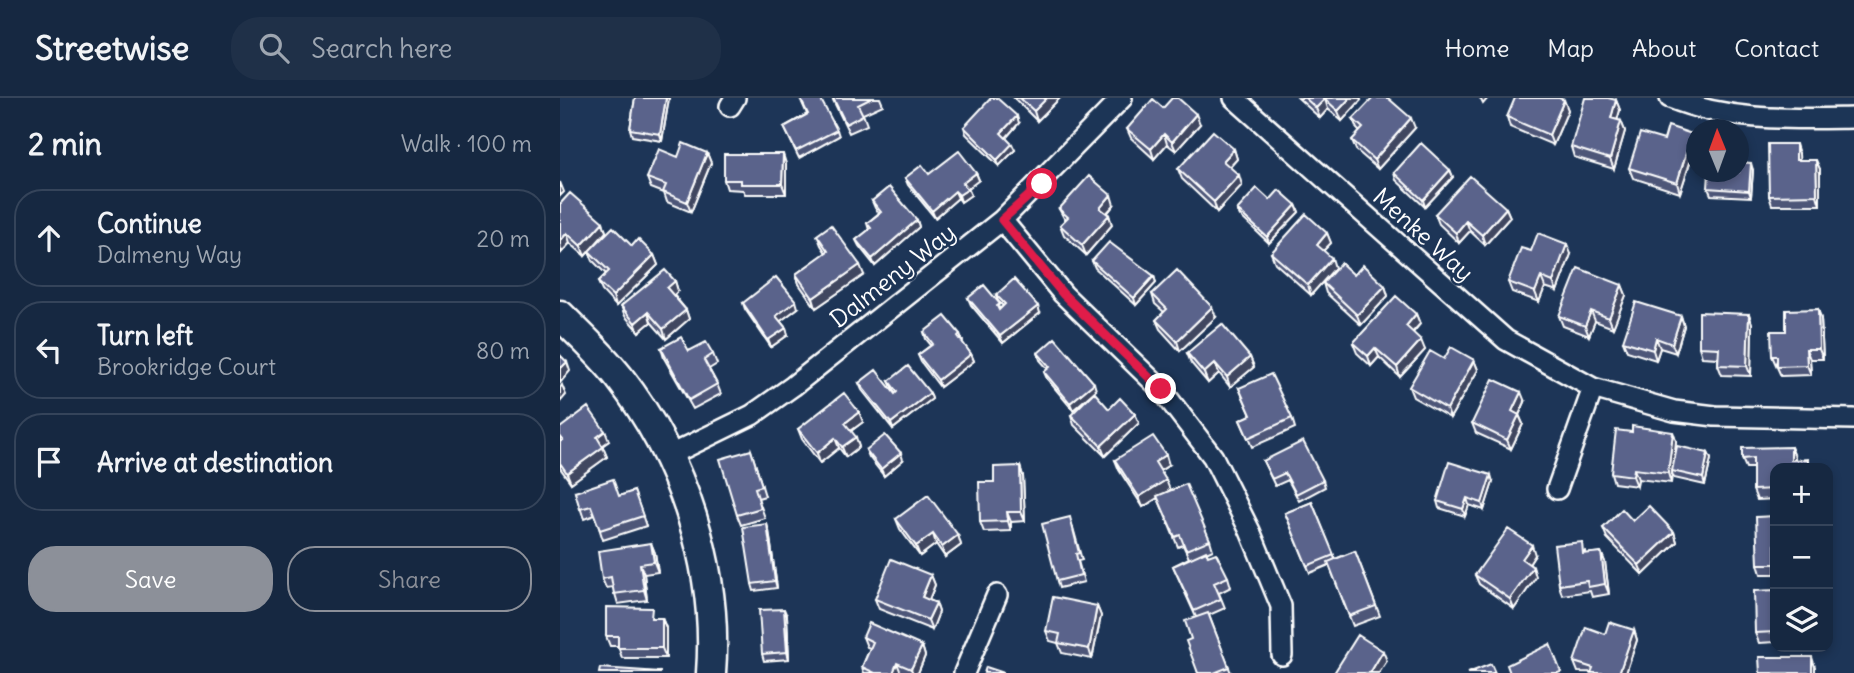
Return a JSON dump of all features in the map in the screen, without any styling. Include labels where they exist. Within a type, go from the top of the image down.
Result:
[{"type":"street","name":"Dalmeny Way","points":[[668,456],[711,438],[783,394],[1002,220],[1072,153],[1122,98]]},
{"type":"street","name":"Menke Way","points":[[1234,98],[1497,333],[1593,388],[1674,411],[1716,416],[1854,419]]},
{"type":"street","points":[[1670,98],[1702,110],[1735,116],[1854,118]]},
{"type":"street","points":[[1002,220],[1063,294],[1161,389],[1213,457],[1250,531],[1280,606],[1282,655]]},
{"type":"street","points":[[560,315],[620,378],[646,416],[668,456],[687,500],[700,544],[709,600],[711,673]]},
{"type":"street","points":[[1557,489],[1593,388]]},
{"type":"street","points":[[964,673],[998,595]]},
{"type":"building","points":[[635,98],[666,98],[660,134],[630,129]]},
{"type":"building","points":[[800,98],[820,98],[837,130],[796,151],[784,127],[808,114]]},
{"type":"building","points":[[833,98],[872,98],[858,105],[863,115],[846,124]]},
{"type":"building","points":[[991,98],[997,98],[1017,116],[1001,133],[1012,144],[997,160],[964,127]]},
{"type":"building","points":[[1020,98],[1047,98],[1034,111]]},
{"type":"building","points":[[1172,98],[1178,98],[1196,114],[1172,142],[1164,134],[1151,149],[1127,129],[1153,99],[1163,108]]},
{"type":"building","points":[[1305,98],[1350,98],[1338,111],[1325,99],[1316,108]]},
{"type":"building","points":[[1373,98],[1388,98],[1411,118],[1374,160],[1352,140],[1363,128],[1353,119]]},
{"type":"building","points":[[1515,98],[1564,100],[1549,135],[1507,117]]},
{"type":"building","points":[[1585,98],[1616,100],[1611,118],[1621,121],[1610,159],[1571,147]]},
{"type":"building","points":[[1668,126],[1686,132],[1686,154],[1677,183],[1629,168],[1640,133],[1664,140]]},
{"type":"building","points":[[1213,131],[1234,149],[1223,161],[1239,175],[1214,202],[1178,169]]},
{"type":"building","points":[[683,143],[707,153],[687,202],[663,192],[666,185],[647,178],[659,149],[678,157]]},
{"type":"building","points":[[1421,143],[1450,170],[1423,200],[1394,173]]},
{"type":"building","points":[[1768,144],[1796,144],[1796,160],[1816,160],[1817,195],[1769,196]]},
{"type":"building","points":[[959,151],[976,173],[963,183],[968,189],[959,195],[955,191],[932,211],[905,178],[922,165],[929,174]]},
{"type":"building","points":[[724,154],[783,154],[782,184],[741,184],[741,180],[724,180]]},
{"type":"building","points":[[1751,163],[1749,191],[1708,188],[1708,182],[1749,182]]},
{"type":"building","points":[[1089,176],[1111,195],[1100,208],[1109,215],[1082,245],[1060,225],[1068,217],[1059,209]]},
{"type":"building","points":[[1470,176],[1506,208],[1482,235],[1466,221],[1456,233],[1435,214]]},
{"type":"building","points":[[889,187],[917,220],[872,259],[856,240],[871,228],[867,223],[881,212],[872,201]]},
{"type":"building","points":[[1257,188],[1270,200],[1279,190],[1296,205],[1267,237],[1237,210]]},
{"type":"building","points":[[570,193],[603,222],[581,246],[567,233],[560,241],[560,204]]},
{"type":"building","points":[[1306,214],[1327,233],[1317,245],[1332,258],[1308,285],[1271,253]]},
{"type":"building","points":[[831,225],[860,265],[813,298],[796,274],[828,251],[817,235]]},
{"type":"building","points":[[613,227],[632,246],[638,239],[654,255],[613,296],[598,282],[609,271],[589,251]]},
{"type":"building","points":[[1538,233],[1567,244],[1553,282],[1541,277],[1535,292],[1508,282],[1521,248],[1531,251]]},
{"type":"building","points":[[1109,242],[1154,276],[1134,298],[1092,261]]},
{"type":"building","points":[[1341,263],[1354,275],[1363,265],[1385,286],[1357,315],[1323,283]]},
{"type":"building","points":[[1578,268],[1622,285],[1609,318],[1591,311],[1585,326],[1559,316]]},
{"type":"building","points":[[665,270],[675,281],[667,288],[686,310],[663,329],[648,312],[635,323],[621,306]]},
{"type":"building","points":[[1177,270],[1212,307],[1177,341],[1156,320],[1167,309],[1152,294]]},
{"type":"building","points":[[776,277],[796,301],[776,316],[786,328],[768,340],[743,303]]},
{"type":"building","points":[[1014,279],[1038,306],[1000,336],[968,298],[984,285],[1000,304],[997,306],[999,310],[1005,304],[996,295]]},
{"type":"building","points":[[1396,296],[1416,314],[1406,326],[1421,340],[1397,367],[1375,348],[1368,356],[1353,343]]},
{"type":"building","points":[[1636,302],[1681,316],[1672,344],[1656,338],[1653,350],[1623,341]]},
{"type":"building","points":[[1818,309],[1819,349],[1806,349],[1807,365],[1777,366],[1777,356],[1772,356],[1771,331],[1786,331],[1786,310]]},
{"type":"building","points":[[1699,312],[1749,314],[1747,366],[1718,365],[1719,348],[1699,347]]},
{"type":"building","points":[[945,316],[960,334],[958,336],[971,354],[938,380],[918,355],[933,344],[924,332]]},
{"type":"building","points":[[1222,324],[1250,357],[1227,377],[1215,363],[1204,373],[1187,353]]},
{"type":"building","points":[[681,337],[689,351],[706,342],[713,354],[704,360],[717,384],[689,400],[661,348]]},
{"type":"building","points":[[1055,338],[1094,383],[1070,403],[1044,372],[1050,367],[1038,353]]},
{"type":"building","points":[[1451,347],[1474,360],[1447,409],[1409,387],[1430,351],[1444,359]]},
{"type":"building","points":[[560,355],[567,362],[560,369]]},
{"type":"building","points":[[908,366],[930,393],[891,423],[859,383],[876,370],[895,394],[897,392],[889,381]]},
{"type":"building","points":[[1271,374],[1292,418],[1248,438],[1240,420],[1251,415],[1239,388]]},
{"type":"building","points":[[1493,379],[1521,392],[1512,411],[1519,415],[1507,440],[1472,423]]},
{"type":"building","points":[[1094,392],[1109,409],[1120,398],[1135,414],[1101,446],[1071,415]]},
{"type":"building","points":[[844,393],[859,412],[845,423],[856,437],[842,447],[835,438],[817,453],[798,429]]},
{"type":"building","points":[[588,407],[605,431],[597,437],[603,447],[567,473],[560,463],[560,442],[563,440],[560,428]]},
{"type":"building","points":[[1632,426],[1673,432],[1668,473],[1634,469],[1633,476],[1611,473],[1616,430],[1632,432]]},
{"type":"building","points":[[885,435],[901,453],[881,469],[866,450]]},
{"type":"building","points":[[1153,436],[1166,455],[1155,462],[1166,480],[1139,497],[1115,460]]},
{"type":"building","points":[[1303,441],[1323,480],[1296,494],[1285,473],[1272,479],[1263,461]]},
{"type":"building","points":[[1677,446],[1708,453],[1703,478],[1672,471]]},
{"type":"building","points":[[1791,447],[1791,460],[1808,459],[1808,463],[1770,463],[1770,489],[1753,490],[1753,458],[1742,459],[1742,448]]},
{"type":"building","points":[[751,450],[762,486],[755,488],[761,508],[737,515],[720,459]]},
{"type":"building","points":[[1449,462],[1491,475],[1482,503],[1467,498],[1463,509],[1437,501]]},
{"type":"building","points":[[1020,466],[1021,512],[1007,512],[1008,521],[980,522],[979,482],[994,482],[994,467]]},
{"type":"building","points":[[613,479],[619,496],[634,491],[643,516],[600,530],[591,506],[580,509],[575,492]]},
{"type":"building","points":[[1186,484],[1210,540],[1186,550],[1180,535],[1175,537],[1157,496]]},
{"type":"building","points":[[928,495],[958,535],[942,547],[933,534],[916,546],[896,519]]},
{"type":"building","points":[[1312,502],[1334,555],[1307,566],[1285,513]]},
{"type":"building","points":[[1649,506],[1674,532],[1639,565],[1603,528],[1622,509],[1633,521]]},
{"type":"building","points":[[1770,516],[1770,564],[1758,564],[1756,517]]},
{"type":"building","points":[[1070,517],[1079,553],[1076,554],[1081,575],[1057,581],[1042,524]]},
{"type":"building","points":[[767,524],[775,581],[752,584],[743,527]]},
{"type":"building","points":[[1508,529],[1532,545],[1522,559],[1533,567],[1510,599],[1475,575]]},
{"type":"building","points":[[1582,542],[1583,554],[1601,552],[1605,584],[1588,587],[1587,581],[1559,585],[1554,545]]},
{"type":"building","points":[[651,543],[654,562],[640,564],[644,590],[614,594],[611,577],[602,579],[598,551]]},
{"type":"building","points":[[1206,551],[1208,556],[1216,553],[1228,577],[1214,583],[1221,599],[1194,611],[1173,566]]},
{"type":"building","points":[[1355,551],[1376,606],[1349,616],[1328,562]]},
{"type":"building","points":[[891,559],[931,575],[922,597],[936,603],[928,620],[875,599]]},
{"type":"building","points":[[1770,590],[1770,632],[1755,633],[1754,591]]},
{"type":"building","points":[[1053,597],[1097,606],[1089,649],[1058,643],[1060,634],[1046,631]]},
{"type":"building","points":[[606,607],[652,608],[651,618],[662,618],[662,648],[618,648],[618,636],[606,636]]},
{"type":"building","points":[[784,609],[787,652],[762,654],[759,610]]},
{"type":"building","points":[[1208,613],[1229,667],[1214,673],[1198,673],[1186,641],[1191,639],[1185,621]]},
{"type":"building","points":[[1609,622],[1634,630],[1619,673],[1591,673],[1593,668],[1574,662],[1586,627],[1605,634]]},
{"type":"building","points":[[869,623],[922,646],[911,669],[897,663],[893,673],[875,673],[862,667],[873,642],[863,637]]},
{"type":"building","points":[[1358,635],[1383,651],[1370,673],[1334,673]]},
{"type":"building","points":[[1550,644],[1561,672],[1510,673],[1507,665]]},
{"type":"building","points":[[1759,657],[1812,657],[1812,673],[1760,673]]},
{"type":"building","points":[[1491,664],[1495,673],[1468,673]]},
{"type":"building","points":[[986,667],[1004,673],[984,673]]},
{"type":"building","points":[[600,668],[660,672],[660,673],[599,673]]},
{"type":"route","points":[[1042,184],[1002,220],[1063,294],[1117,343],[1161,389]]}]
